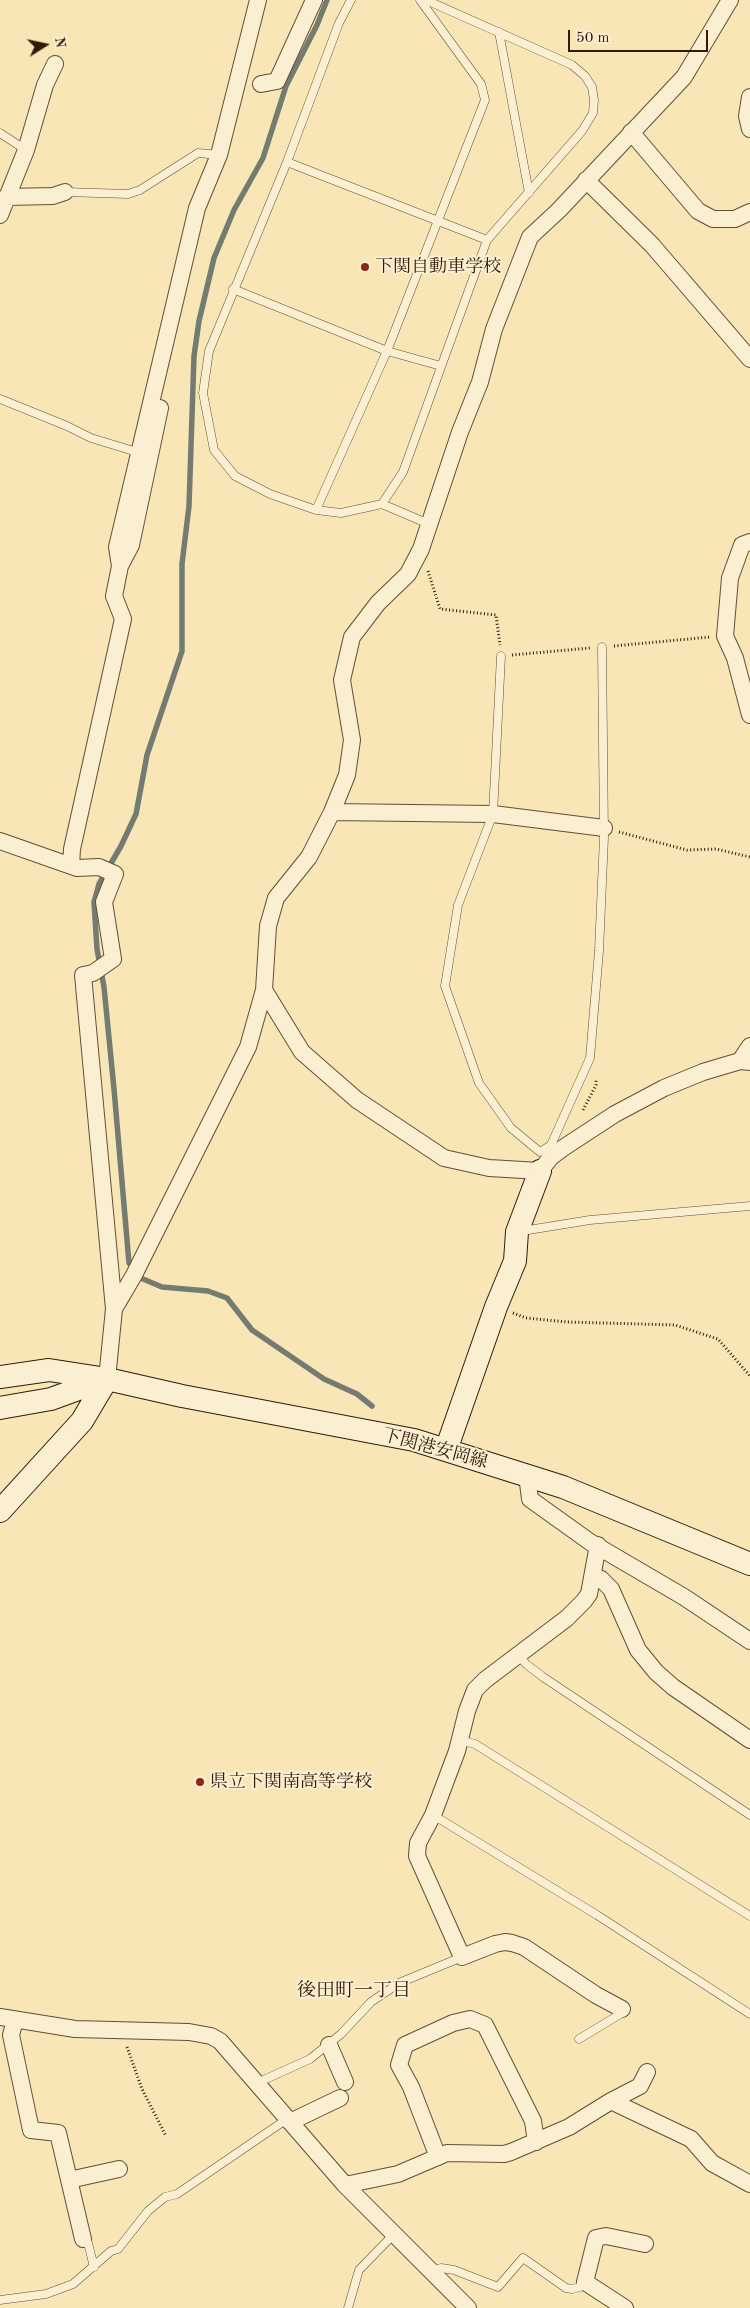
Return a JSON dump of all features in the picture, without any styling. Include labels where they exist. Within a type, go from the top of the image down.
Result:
[{"type":"main road","points":[[446,1450],[496,1306],[515,1261],[517,1232],[540,1171]]},
{"type":"main road","name":"下関港安岡線","points":[[0,1377],[49,1370],[107,1379],[182,1396],[414,1440],[527,1475],[594,1499],[750,1564]]},
{"type":"main road","points":[[0,1408],[51,1399],[107,1379]]},
{"type":"main road","points":[[0,1511],[82,1421],[107,1379]]},
{"type":"street","points":[[120,566],[117,547],[197,208],[219,155],[258,0]]},
{"type":"street","points":[[261,84],[277,81],[314,0]]},
{"type":"street","points":[[114,1309],[134,1275],[248,1047],[264,990],[268,926],[276,898],[310,857],[332,812],[347,775],[352,740],[342,680],[352,638],[378,603],[408,574],[421,549],[460,432],[480,382],[494,329],[530,237],[559,210],[684,77],[730,0]]},
{"type":"street","points":[[0,215],[26,150],[45,85],[55,64]]},
{"type":"street","points":[[750,97],[747,116],[750,129]]},
{"type":"street","points":[[631,132],[698,211],[713,219],[735,219],[750,212]]},
{"type":"street","points":[[586,180],[652,245],[750,359]]},
{"type":"street","points":[[6,198],[53,196],[65,192]]},
{"type":"street","points":[[70,865],[72,848],[123,619],[114,596],[120,566],[131,545],[170,361],[161,359]]},
{"type":"street","points":[[750,542],[742,546],[730,578],[725,636],[735,658],[750,715]]},
{"type":"street","points":[[332,812],[493,814],[604,828]]},
{"type":"street","points":[[0,841],[77,868],[106,870],[115,874],[104,902],[113,959],[93,973],[83,975],[114,1309],[107,1379]]},
{"type":"street","points":[[264,990],[302,1052],[357,1100],[444,1158],[489,1168],[540,1171],[551,1157],[615,1114],[664,1088],[703,1072],[745,1061],[750,1046]]},
{"type":"street","points":[[527,1475],[530,1499],[598,1545],[684,1597],[750,1642]]},
{"type":"street","points":[[598,1545],[588,1594],[576,1610],[485,1680],[475,1690],[467,1711],[460,1740],[433,1815],[418,1843],[417,1856],[462,1957],[494,1944],[512,1943],[524,1947],[596,1995],[622,2009]]},
{"type":"street","points":[[593,1576],[601,1579],[611,1589],[638,1650],[656,1672],[673,1687],[750,1740]]},
{"type":"street","points":[[82,2239],[58,2133],[31,2130],[7,2018],[75,2029],[189,2032],[210,2036],[226,2046],[345,2185],[468,2308]]},
{"type":"street","points":[[438,2157],[411,2087],[399,2065],[405,2044],[453,2023],[470,2019],[485,2025],[533,2121],[536,2142]]},
{"type":"street","points":[[289,2121],[343,2090],[328,2046]]},
{"type":"street","points":[[345,2185],[398,2174],[446,2153],[504,2154],[569,2127],[610,2101],[640,2086],[647,2072]]},
{"type":"street","points":[[610,2101],[691,2139],[712,2163],[750,2184]]},
{"type":"street","points":[[69,2180],[118,2169]]},
{"type":"street","points":[[625,2308],[585,2282],[596,2238],[606,2236],[645,2244]]},
{"type":"lane","points":[[351,0],[339,23],[287,162],[209,351],[203,393],[214,450],[235,476],[270,494],[316,510],[340,513],[382,504],[430,524]]},
{"type":"lane","points":[[316,510],[387,351],[485,100],[481,84],[420,0]]},
{"type":"lane","points":[[382,504],[403,472],[487,240],[582,131],[592,113],[592,87],[585,76],[572,65],[426,0]]},
{"type":"lane","points":[[499,32],[529,193]]},
{"type":"lane","points":[[0,133],[26,150]]},
{"type":"lane","points":[[65,192],[128,194],[140,190],[198,153],[219,155]]},
{"type":"lane","points":[[287,162],[487,240]]},
{"type":"lane","points":[[233,289],[387,351],[441,366]]},
{"type":"lane","points":[[0,399],[90,438],[138,452]]},
{"type":"lane","points":[[501,656],[493,814],[458,905],[445,986],[479,1083],[511,1128],[540,1152],[551,1145],[590,1058],[599,951],[604,828],[602,647]]},
{"type":"lane","points":[[517,1232],[590,1220],[750,1206]]},
{"type":"lane","points":[[518,1654],[526,1664],[543,1677],[750,1814]]},
{"type":"lane","points":[[460,1740],[475,1744],[750,1916]]},
{"type":"lane","points":[[433,1815],[589,1910],[750,2014]]},
{"type":"lane","points":[[257,2083],[310,2060],[328,2046],[371,2002],[399,1983],[462,1957]]},
{"type":"lane","points":[[579,2039],[622,2013],[622,2009]]},
{"type":"lane","points":[[0,2300],[46,2294],[73,2284],[111,2251],[118,2249],[148,2211],[165,2197],[184,2189],[289,2121]]},
{"type":"lane","points":[[348,2308],[359,2270],[394,2234]]},
{"type":"lane","points":[[82,2239],[88,2243],[94,2267]]},
{"type":"lane","points":[[432,2272],[441,2268],[454,2270],[498,2288],[523,2258],[566,2288],[580,2287],[585,2282]]},
{"type":"path","points":[[421,549],[440,609],[496,615],[501,656],[725,636]]},
{"type":"path","points":[[604,828],[687,850],[716,848],[750,857]]},
{"type":"path","points":[[496,1306],[526,1318],[567,1322],[676,1325],[718,1339],[750,1376]]},
{"type":"path","points":[[122,2030],[142,2089],[166,2136]]},
{"type":"waterway","points":[[129,1263],[114,1089],[104,987],[97,949],[94,902],[99,884],[121,846],[136,814],[147,755],[182,651],[182,564],[189,506],[194,356],[199,321],[214,258],[234,210],[263,158],[286,86],[317,25],[327,0]]},
{"type":"waterway","points":[[143,1279],[162,1287],[208,1291],[227,1298],[252,1330],[324,1379],[357,1394],[372,1406]]},
{"type":"place","name":"下関自動車学校","points":[[365,267]]},
{"type":"place","name":"県立下関南高等学校","points":[[200,1782]]},
{"type":"district","name":"後田町一丁目","points":[[354,1991]]}]
